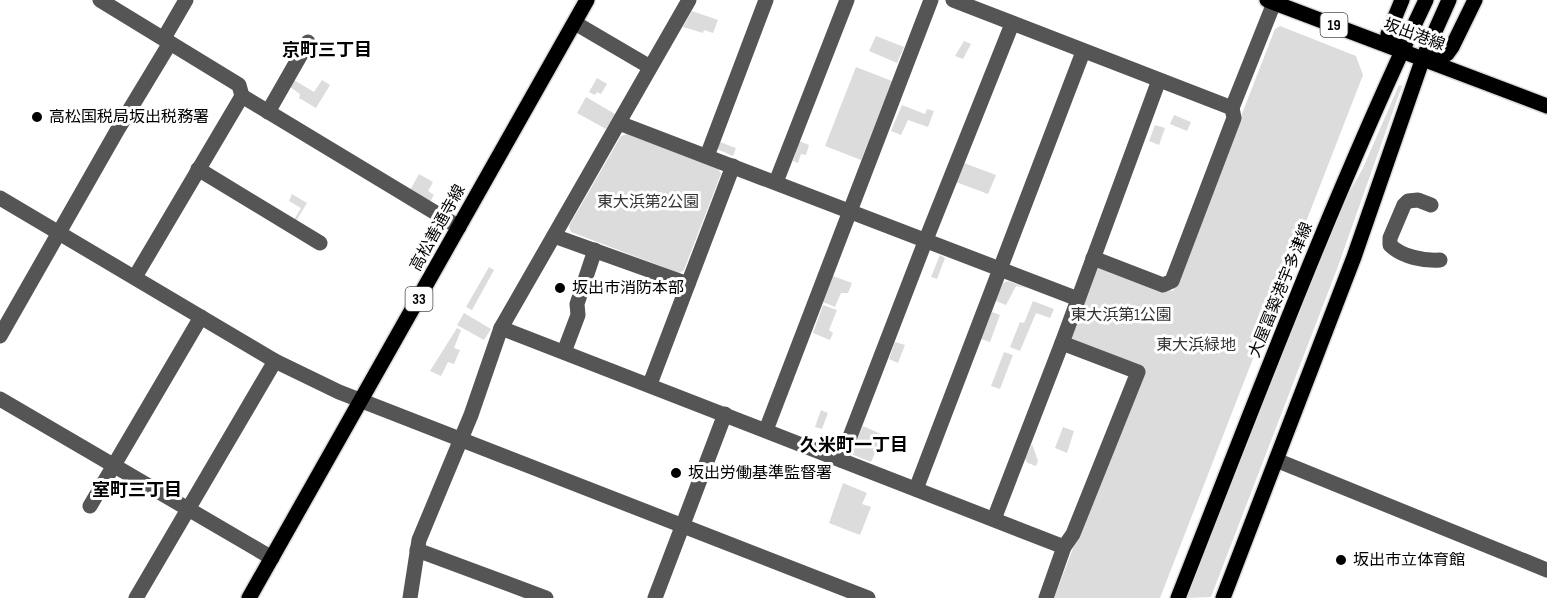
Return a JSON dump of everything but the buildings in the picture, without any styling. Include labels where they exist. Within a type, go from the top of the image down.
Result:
[{"type":"main road","name":"高松善通寺線","points":[[249,598],[587,0]]},
{"type":"main road","points":[[1402,0],[1388,34],[1402,50]]},
{"type":"main road","name":"大屋冨築港宇多津線","points":[[1178,598],[1291,311],[1425,0]]},
{"type":"main road","points":[[1223,598],[1354,257],[1423,58],[1449,0]]},
{"type":"main road","points":[[1423,58],[1446,54],[1452,47],[1475,0]]},
{"type":"main road","name":"坂出港線","points":[[1271,1],[1547,106]]},
{"type":"street","points":[[100,0],[239,85],[242,96],[459,227]]},
{"type":"street","points":[[0,336],[118,129],[167,40],[186,0]]},
{"type":"street","points":[[410,598],[417,550],[501,328],[689,0]]},
{"type":"street","points":[[707,156],[766,0]]},
{"type":"street","points":[[776,182],[847,0]]},
{"type":"street","points":[[766,430],[931,0]]},
{"type":"street","points":[[953,0],[1232,108]]},
{"type":"street","points":[[1093,258],[1163,285],[1172,281],[1234,118],[1232,108],[1271,1]]},
{"type":"street","points":[[574,23],[650,67]]},
{"type":"street","points":[[841,460],[1012,24]]},
{"type":"street","points":[[268,112],[308,42]]},
{"type":"street","points":[[916,489],[1083,52]]},
{"type":"street","points":[[993,519],[1062,344],[1159,80]]},
{"type":"street","points":[[135,277],[242,96]]},
{"type":"street","points":[[619,123],[1078,299]]},
{"type":"street","points":[[650,384],[732,166]]},
{"type":"street","points":[[198,169],[320,243]]},
{"type":"street","points":[[0,198],[275,361],[361,401],[868,598]]},
{"type":"street","points":[[1431,205],[1418,200],[1408,201],[1404,205],[1390,238],[1390,245],[1393,249],[1418,259],[1440,260]]},
{"type":"street","points":[[555,236],[687,284]]},
{"type":"street","points":[[564,352],[578,315],[577,304],[595,250]]},
{"type":"street","points":[[90,506],[201,317]]},
{"type":"street","points":[[501,328],[650,384],[1064,547]]},
{"type":"street","points":[[1046,598],[1064,547],[1077,525],[1138,372],[1062,344]]},
{"type":"street","points":[[136,598],[275,361]]},
{"type":"street","points":[[0,399],[272,558]]},
{"type":"street","points":[[655,598],[725,414]]},
{"type":"street","points":[[1275,460],[1547,570]]},
{"type":"street","points":[[417,550],[546,598]]},
{"type":"green space","points":[[692,11],[718,20],[713,33],[704,30],[703,33],[683,27]]},
{"type":"green space","name":"東大浜緑地","points":[[1280,26],[1356,56],[1363,75],[1160,598],[1054,598],[1142,368],[1073,340],[1071,336],[1096,268],[1102,266],[1173,291],[1275,29]]},
{"type":"green space","points":[[876,36],[904,47],[897,63],[869,51]]},
{"type":"green space","points":[[964,41],[971,44],[963,59],[955,56]]},
{"type":"green space","points":[[856,67],[892,81],[861,160],[825,146]]},
{"type":"green space","points":[[597,78],[607,84],[601,94],[597,92],[595,95],[589,92]]},
{"type":"green space","points":[[294,80],[314,92],[322,80],[330,85],[316,108],[299,98],[300,94],[290,87]]},
{"type":"green space","points":[[1399,85],[1402,86],[1337,269],[1211,597],[1186,598],[1317,259],[1363,168]]},
{"type":"green space","points":[[586,97],[615,114],[606,129],[577,113]]},
{"type":"green space","points":[[902,105],[925,114],[927,109],[934,111],[928,127],[908,120],[901,135],[891,131]]},
{"type":"green space","points":[[1174,115],[1191,122],[1187,131],[1170,124]]},
{"type":"green space","points":[[1155,125],[1165,128],[1159,145],[1149,141]]},
{"type":"green space","name":"東大浜第2公園","points":[[627,134],[718,168],[721,174],[684,270],[679,273],[571,232],[569,226],[621,136]]},
{"type":"green space","points":[[799,141],[809,145],[806,155],[801,154],[798,163],[793,161]]},
{"type":"green space","points":[[720,142],[736,148],[733,156],[717,149]]},
{"type":"green space","points":[[964,163],[996,175],[988,194],[956,182]]},
{"type":"green space","points":[[419,174],[433,182],[428,191],[434,195],[429,203],[409,192]]},
{"type":"green space","points":[[292,194],[307,203],[296,221],[294,220],[301,208],[289,201]]},
{"type":"green space","points":[[940,255],[945,258],[937,279],[931,277]]},
{"type":"green space","points":[[489,267],[494,270],[472,310],[466,307]]},
{"type":"green space","points":[[833,276],[852,283],[848,293],[841,293],[835,307],[823,302]]},
{"type":"green space","points":[[1008,281],[1027,288],[1016,286],[1006,305],[996,301],[1003,283]]},
{"type":"green space","points":[[1033,301],[1054,309],[1050,318],[1036,313],[1020,351],[1010,347],[1020,322],[1024,323]]},
{"type":"green space","points":[[823,305],[837,310],[829,330],[833,333],[830,340],[813,333]]},
{"type":"green space","points":[[992,312],[1000,315],[990,342],[981,339]]},
{"type":"green space","points":[[464,313],[491,329],[484,340],[457,325]]},
{"type":"green space","points":[[457,328],[461,330],[454,348],[460,350],[454,364],[448,362],[441,376],[430,371]]},
{"type":"green space","points":[[895,342],[905,345],[898,363],[889,359]]},
{"type":"green space","points":[[1004,352],[1013,355],[1000,389],[991,386]]},
{"type":"green space","points":[[821,410],[828,413],[822,429],[815,427]]},
{"type":"green space","points":[[863,426],[883,435],[871,462],[851,454]]},
{"type":"green space","points":[[1063,427],[1074,431],[1067,453],[1055,448]]},
{"type":"green space","points":[[1032,444],[1038,461],[1036,466],[1025,459]]},
{"type":"green space","points":[[843,483],[867,493],[862,504],[871,507],[860,535],[829,523]]},
{"type":"place","name":"高松国税局坂出税務署","points":[[37,117]]},
{"type":"place","name":"坂出市消防本部","points":[[560,288]]},
{"type":"place","name":"坂出労働基準監督署","points":[[676,473]]},
{"type":"place","name":"坂出市立体育館","points":[[1341,560]]},
{"type":"district","name":"京町三丁目","points":[[327,50]]},
{"type":"district","name":"久米町一丁目","points":[[854,445]]},
{"type":"district","name":"室町三丁目","points":[[137,490]]},
{"type":"park label","name":"東大浜第1公園","points":[[1121,315]]}]
